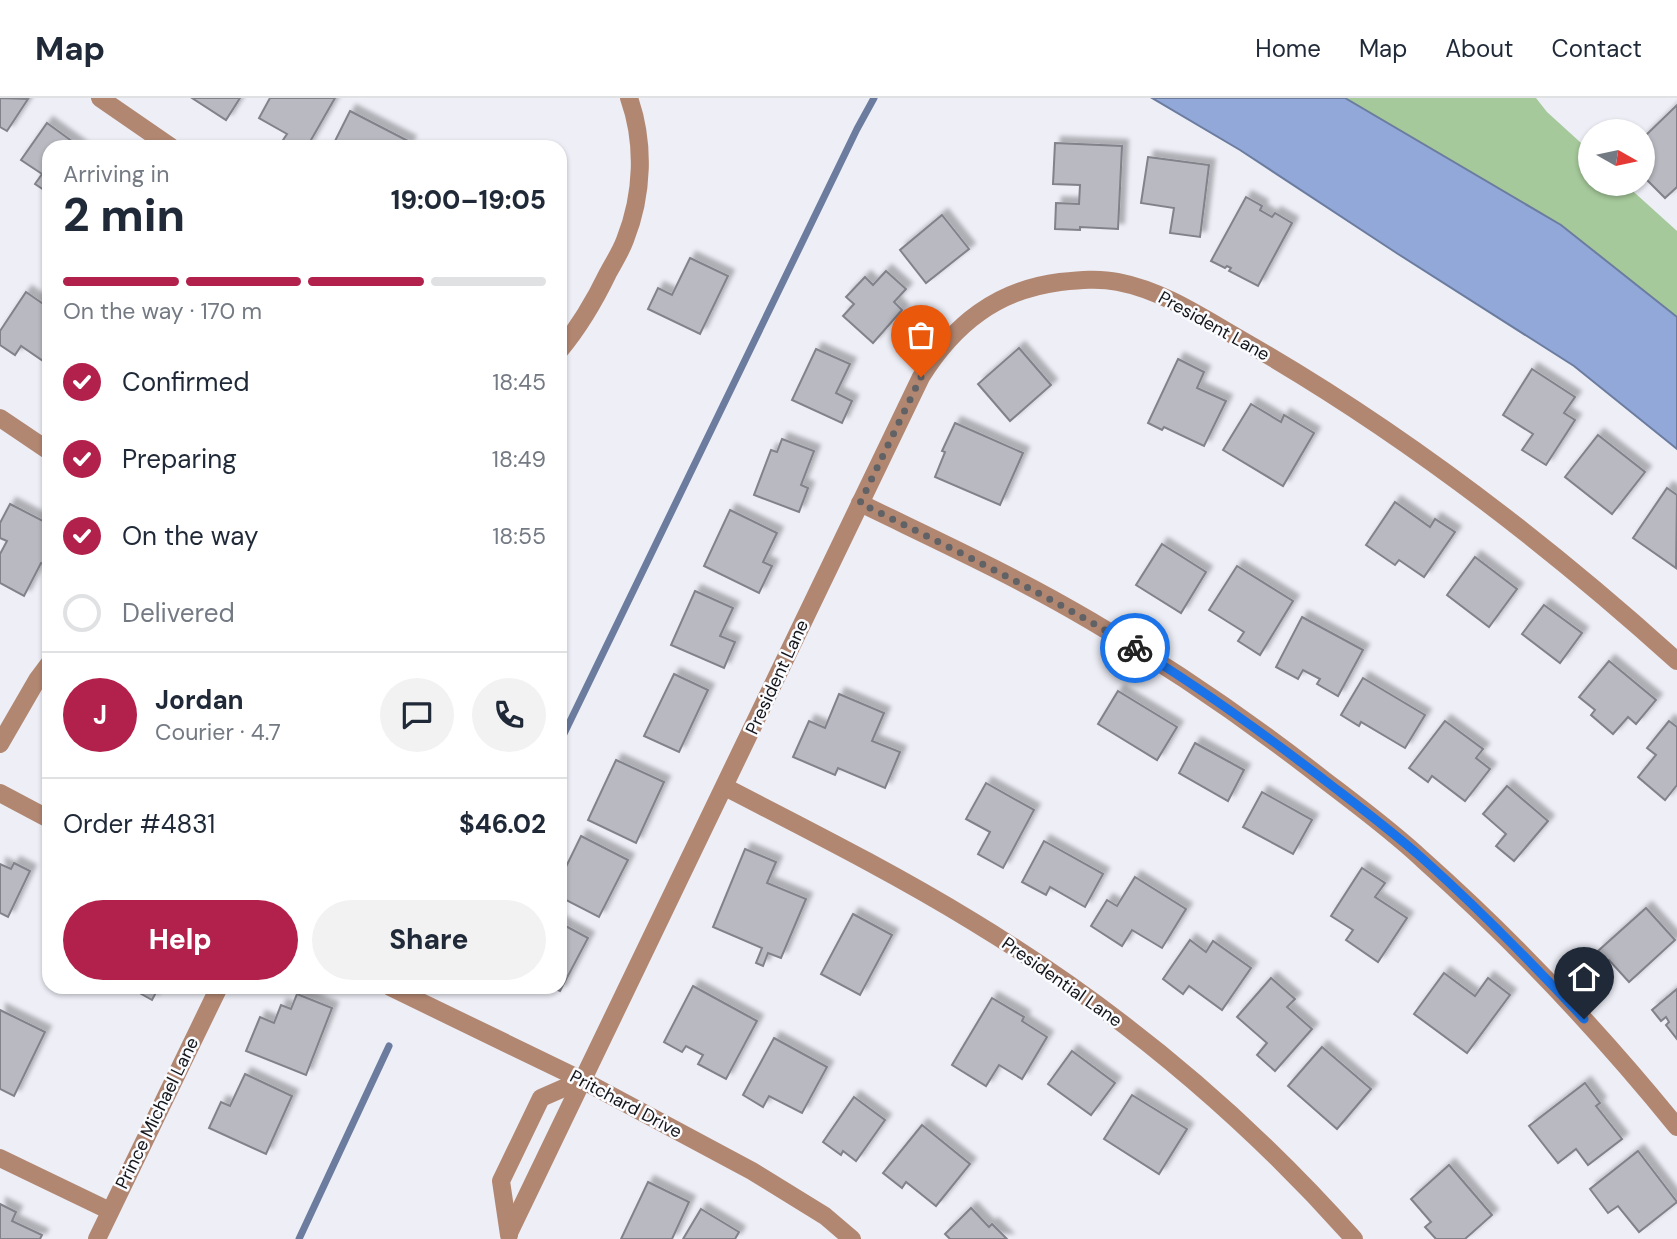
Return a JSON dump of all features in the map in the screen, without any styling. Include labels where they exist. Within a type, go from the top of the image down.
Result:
[{"type":"street","points":[[100,98],[161,140]]},
{"type":"street","points":[[567,341],[604,282],[625,240],[633,213],[640,159],[637,129],[629,98]]},
{"type":"street","name":"President Lane","points":[[510,1236],[582,1080],[921,377],[940,349],[964,323],[994,303],[1022,290],[1045,284],[1093,279],[1118,282],[1168,299],[1281,363],[1439,467],[1588,582],[1677,661]]},
{"type":"street","points":[[0,418],[42,446]]},
{"type":"street","points":[[860,503],[1091,621],[1221,703],[1313,771],[1421,857],[1479,911],[1584,1019],[1677,1128]]},
{"type":"street","points":[[0,744],[42,673]]},
{"type":"street","name":"Presidential Lane","points":[[725,787],[879,867],[972,920],[1046,968],[1187,1076],[1323,1204],[1354,1239]]},
{"type":"street","points":[[0,793],[42,815]]},
{"type":"street","name":"Prince Michael Lane","points":[[97,1239],[216,994]]},
{"type":"street","name":"Pritchard Drive","points":[[404,994],[582,1080],[752,1171],[825,1216],[852,1239]]},
{"type":"street","points":[[510,1236],[501,1181],[541,1098],[582,1080]]},
{"type":"street","points":[[0,1158],[110,1211]]},
{"type":"green space","points":[[1345,98],[1536,98],[1578,140],[1578,196],[1638,196],[1677,231],[1677,317],[1561,225]]},
{"type":"water","points":[[1152,98],[1345,98],[1561,225],[1677,317],[1677,449],[1574,366],[1240,150]]},
{"type":"building","points":[[0,98],[28,99],[7,131],[0,127]]},
{"type":"building","points":[[192,98],[240,98],[226,120]]},
{"type":"building","points":[[270,98],[335,98],[311,140],[283,140],[287,134],[259,118]]},
{"type":"building","points":[[1677,105],[1677,187],[1665,198],[1656,189],[1656,125]]},
{"type":"building","points":[[350,111],[406,140],[336,140]]},
{"type":"building","points":[[47,123],[70,140],[42,140],[42,174],[21,160]]},
{"type":"building","points":[[1055,143],[1122,146],[1118,229],[1055,229],[1056,203],[1079,204],[1080,185],[1053,184]]},
{"type":"building","points":[[1148,157],[1209,165],[1200,237],[1170,233],[1174,208],[1141,203]]},
{"type":"building","points":[[42,174],[42,189],[35,184]]},
{"type":"building","points":[[1246,197],[1262,206],[1260,210],[1272,217],[1275,213],[1292,223],[1258,286],[1229,271],[1231,268],[1211,261]]},
{"type":"building","points":[[942,215],[969,249],[926,283],[900,250]]},
{"type":"building","points":[[690,258],[728,276],[700,334],[648,309],[658,288],[672,295]]},
{"type":"building","points":[[886,271],[906,289],[894,302],[902,310],[873,343],[843,316],[854,304],[846,297],[865,277],[873,285]]},
{"type":"building","points":[[26,292],[42,303],[42,360],[21,346],[15,355],[0,345],[0,331]]},
{"type":"building","points":[[1019,348],[1051,385],[1010,421],[978,384]]},
{"type":"building","points":[[816,349],[850,364],[836,393],[852,401],[842,423],[792,400]]},
{"type":"building","points":[[1178,359],[1204,372],[1197,388],[1226,401],[1204,446],[1164,427],[1162,430],[1148,423]]},
{"type":"building","points":[[1532,369],[1575,397],[1564,413],[1575,420],[1546,465],[1522,450],[1533,434],[1503,415]]},
{"type":"building","points":[[1251,404],[1281,422],[1284,415],[1314,433],[1283,486],[1223,450]]},
{"type":"building","points":[[955,423],[1023,453],[1000,505],[935,477],[945,452],[942,451]]},
{"type":"building","points":[[1598,435],[1645,472],[1612,514],[1565,477]]},
{"type":"building","points":[[782,439],[814,451],[801,485],[808,488],[799,512],[754,495],[771,450],[777,452]]},
{"type":"building","points":[[1667,488],[1677,495],[1676,568],[1633,538]]},
{"type":"building","points":[[1395,502],[1430,527],[1435,519],[1455,532],[1424,577],[1399,560],[1395,565],[1366,545]]},
{"type":"building","points":[[10,504],[42,520],[42,564],[24,596],[0,583],[0,554],[7,541],[0,538],[0,523]]},
{"type":"building","points":[[730,510],[777,533],[763,562],[772,566],[759,593],[704,566]]},
{"type":"building","points":[[1162,544],[1206,572],[1181,613],[1136,585]]},
{"type":"building","points":[[1475,557],[1517,589],[1489,627],[1447,595]]},
{"type":"building","points":[[1237,566],[1293,601],[1260,655],[1238,641],[1244,632],[1209,610]]},
{"type":"building","points":[[695,591],[733,608],[720,636],[735,642],[724,668],[671,645]]},
{"type":"building","points":[[1544,605],[1582,633],[1560,663],[1522,634]]},
{"type":"building","points":[[1302,617],[1363,650],[1338,696],[1317,684],[1320,679],[1303,670],[1298,679],[1276,667]]},
{"type":"building","points":[[1609,661],[1656,700],[1636,724],[1628,717],[1613,734],[1591,715],[1595,710],[1579,697]]},
{"type":"building","points":[[674,674],[708,690],[679,752],[644,736]]},
{"type":"building","points":[[1363,678],[1425,715],[1405,748],[1361,722],[1359,726],[1341,715]]},
{"type":"building","points":[[1118,691],[1177,727],[1157,760],[1098,724]]},
{"type":"building","points":[[839,694],[884,713],[872,741],[900,752],[885,788],[838,768],[835,775],[793,757],[809,721],[825,728]]},
{"type":"building","points":[[1445,721],[1483,749],[1476,758],[1490,769],[1465,801],[1432,776],[1428,782],[1409,768]]},
{"type":"building","points":[[1669,721],[1677,727],[1677,785],[1665,800],[1638,777],[1656,755],[1647,748]]},
{"type":"building","points":[[1195,743],[1244,770],[1228,801],[1179,773]]},
{"type":"building","points":[[616,760],[664,782],[636,843],[588,820]]},
{"type":"building","points":[[986,783],[1034,810],[1003,868],[978,854],[990,832],[966,819]]},
{"type":"building","points":[[1507,786],[1548,821],[1514,861],[1496,846],[1506,834],[1483,814]]},
{"type":"building","points":[[1262,792],[1312,820],[1293,854],[1243,827]]},
{"type":"building","points":[[581,836],[628,860],[599,917],[567,901],[567,865]]},
{"type":"building","points":[[1044,841],[1103,874],[1085,907],[1050,887],[1046,895],[1022,882]]},
{"type":"building","points":[[745,849],[776,862],[767,883],[806,899],[781,958],[768,953],[763,966],[756,963],[762,948],[713,927]]},
{"type":"building","points":[[14,863],[30,871],[8,917],[0,913],[0,864],[11,869]]},
{"type":"building","points":[[1362,868],[1385,883],[1375,897],[1407,918],[1378,962],[1346,940],[1353,930],[1331,916]]},
{"type":"building","points":[[1135,877],[1186,909],[1162,948],[1132,930],[1122,946],[1091,926],[1107,900],[1117,906]]},
{"type":"building","points":[[1646,908],[1675,940],[1629,982],[1609,960],[1606,962],[1598,951]]},
{"type":"building","points":[[853,914],[892,935],[860,995],[821,974]]},
{"type":"building","points":[[567,927],[588,938],[567,978]]},
{"type":"building","points":[[1190,940],[1206,952],[1213,941],[1251,968],[1222,1010],[1189,986],[1183,994],[1163,979]]},
{"type":"building","points":[[1444,973],[1475,996],[1488,978],[1510,995],[1467,1053],[1414,1014]]},
{"type":"building","points":[[1271,978],[1295,999],[1287,1007],[1312,1029],[1275,1071],[1257,1055],[1267,1043],[1237,1017]]},
{"type":"building","points":[[693,986],[757,1021],[726,1079],[698,1064],[703,1055],[686,1046],[682,1052],[664,1042]]},
{"type":"building","points":[[1677,989],[1677,1039],[1666,1025],[1669,1022],[1666,1017],[1661,1021],[1652,1010]]},
{"type":"building","points":[[141,994],[155,994],[152,1000]]},
{"type":"building","points":[[297,994],[332,1008],[306,1075],[246,1051],[260,1017],[274,1023],[281,1005],[291,1009]]},
{"type":"building","points":[[992,998],[1024,1017],[1022,1021],[1047,1037],[1022,1079],[999,1065],[986,1086],[952,1065]]},
{"type":"building","points":[[0,1010],[45,1032],[14,1096],[0,1089]]},
{"type":"building","points":[[774,1038],[827,1067],[802,1113],[769,1096],[763,1107],[743,1095]]},
{"type":"building","points":[[1322,1047],[1371,1089],[1337,1129],[1288,1086]]},
{"type":"building","points":[[1072,1051],[1115,1083],[1091,1115],[1048,1084]]},
{"type":"building","points":[[245,1074],[292,1096],[266,1154],[209,1128],[221,1102],[230,1106]]},
{"type":"building","points":[[1585,1083],[1600,1103],[1596,1106],[1622,1139],[1588,1165],[1576,1149],[1558,1163],[1529,1126]]},
{"type":"building","points":[[1132,1095],[1187,1129],[1159,1174],[1104,1139]]},
{"type":"building","points":[[854,1097],[885,1120],[856,1161],[843,1151],[841,1155],[823,1142]]},
{"type":"building","points":[[922,1125],[970,1164],[936,1206],[906,1182],[902,1188],[883,1173]]},
{"type":"building","points":[[1638,1151],[1677,1202],[1639,1232],[1618,1206],[1608,1213],[1590,1189]]},
{"type":"building","points":[[1449,1165],[1492,1215],[1465,1239],[1436,1239],[1425,1227],[1431,1222],[1411,1199]]},
{"type":"building","points":[[648,1182],[689,1202],[672,1239],[621,1239]]},
{"type":"building","points":[[0,1204],[16,1212],[12,1221],[42,1235],[40,1239],[0,1239]]},
{"type":"building","points":[[971,1208],[989,1227],[992,1224],[1007,1239],[950,1239],[945,1234]]},
{"type":"building","points":[[701,1209],[739,1232],[735,1239],[683,1239]]},
{"type":"waterway","points":[[567,728],[874,98]]},
{"type":"waterway","points":[[299,1239],[389,1046]]},
{"type":"way so far","points":[[921,377],[860,503],[1027,586],[1135,648]]},
{"type":"route","points":[[1135,648],[1221,703],[1403,842],[1479,911],[1584,1019]]}]
